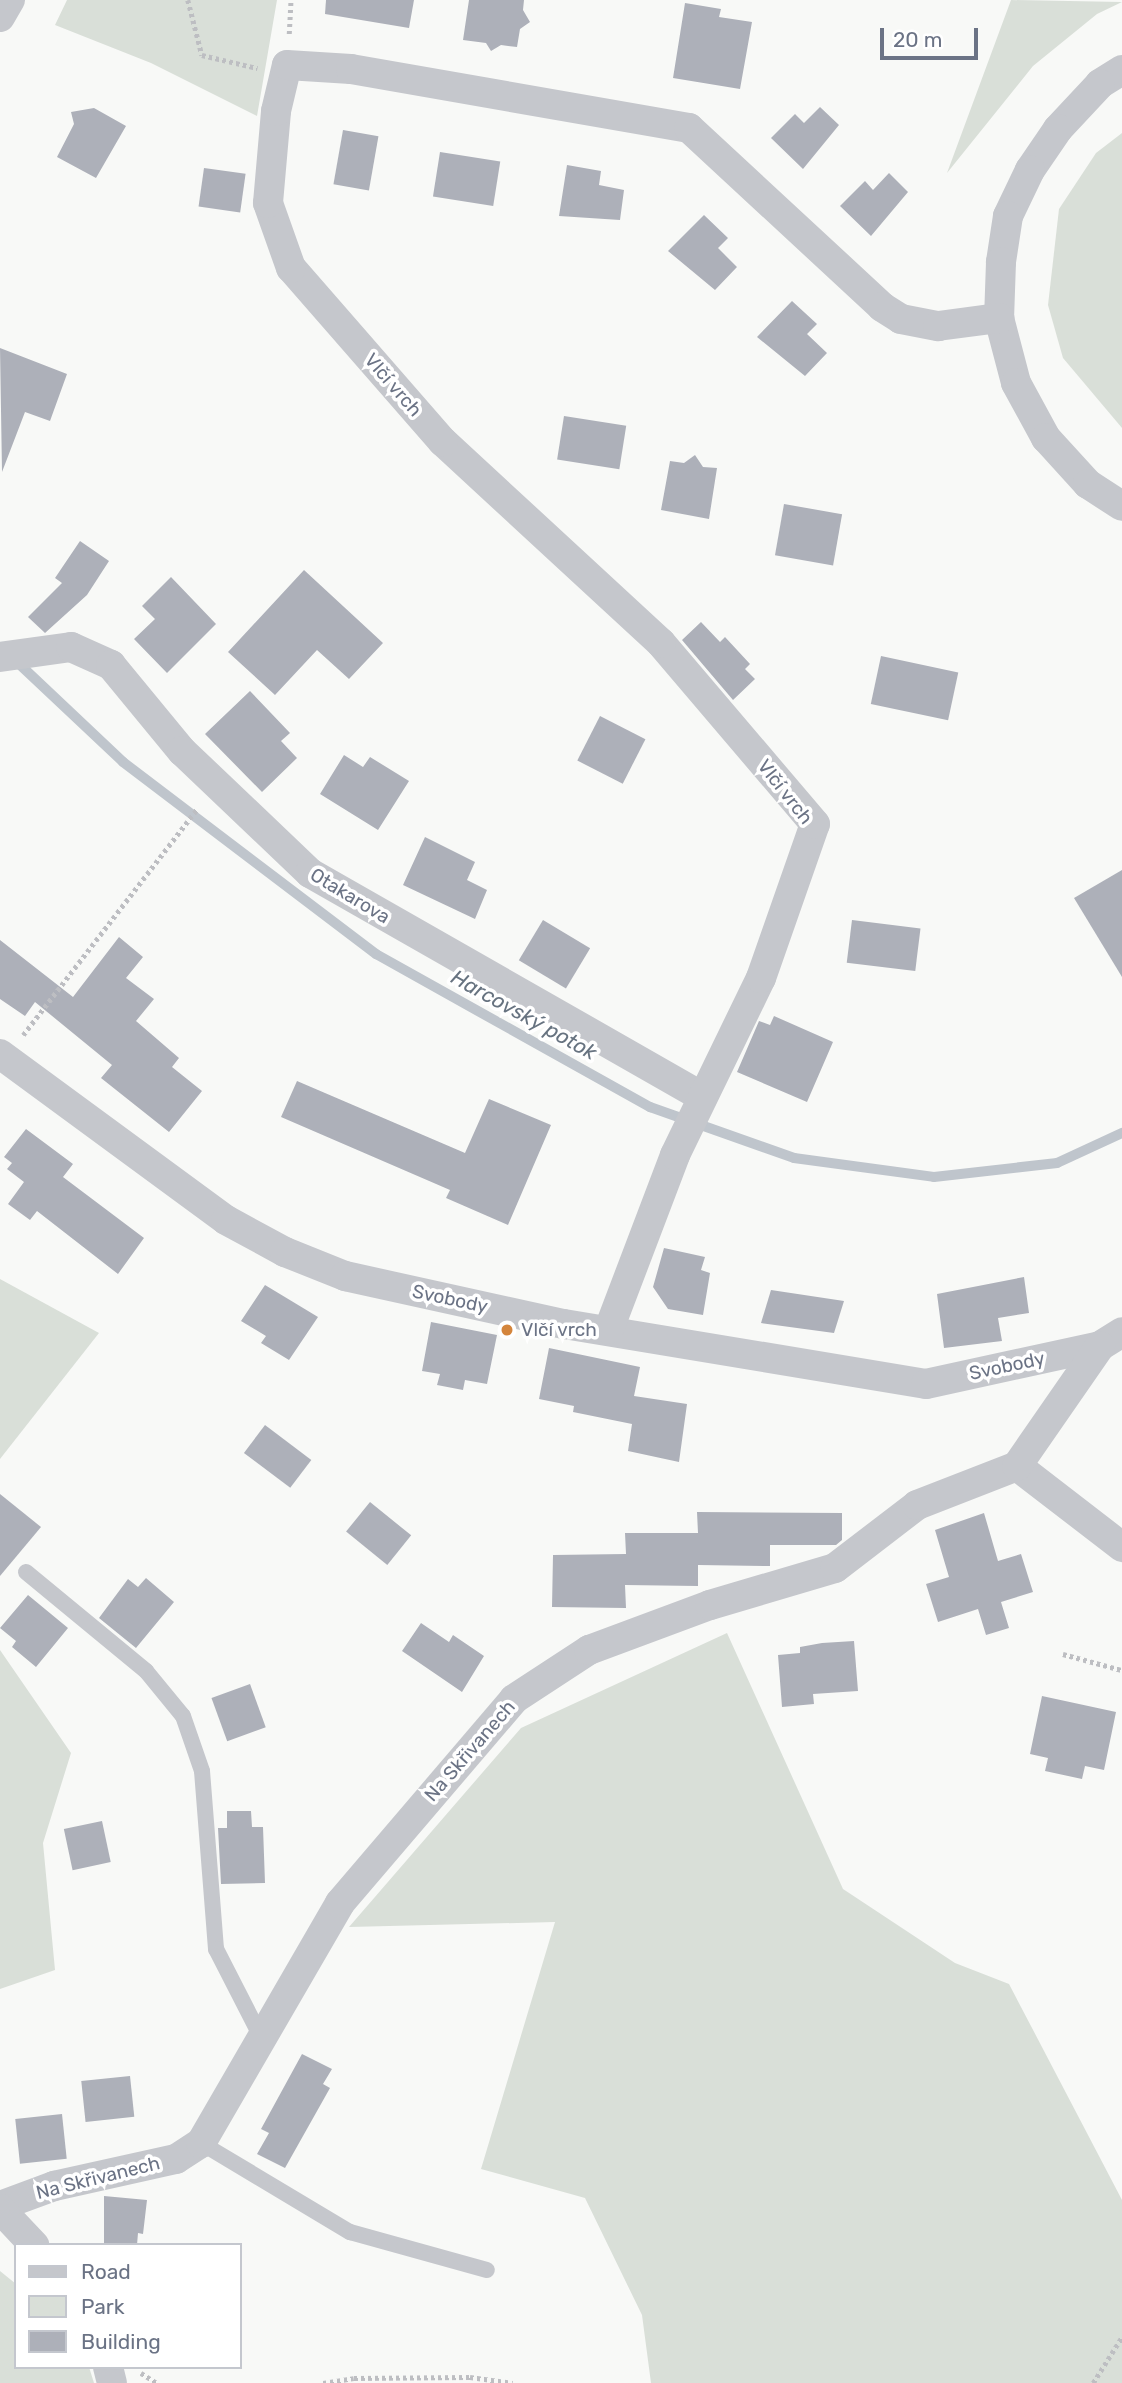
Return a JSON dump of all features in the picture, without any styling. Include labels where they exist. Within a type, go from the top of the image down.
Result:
[{"type":"street","points":[[0,17],[10,0]]},
{"type":"street","points":[[287,65],[351,69],[689,128],[882,307],[901,319],[938,326],[999,318]]},
{"type":"street","name":"Vlčí vrch","points":[[287,65],[276,111],[268,203],[290,268],[443,442],[662,643],[816,824],[761,978],[676,1155],[609,1329]]},
{"type":"street","points":[[1122,71],[1100,84],[1058,129],[1030,170],[1008,216],[1000,262],[999,318],[1011,371],[1046,438],[1088,484],[1122,506]]},
{"type":"street","name":"Otakarova","points":[[0,657],[71,647],[111,665],[182,751],[310,873],[701,1103]]},
{"type":"street","name":"Svobody","points":[[7,1063],[226,1220],[285,1252],[345,1276],[564,1324],[609,1329],[926,1384],[1111,1339]]},
{"type":"street","points":[[1111,1339],[1017,1466],[1122,1547]]},
{"type":"street","name":"Na Skřivanech","points":[[32,2243],[0,2208],[54,2186],[176,2159],[201,2143],[340,1903],[514,1699],[589,1650],[710,1605],[835,1568],[917,1505],[1017,1466]]},
{"type":"lane","points":[[26,1572],[145,1671],[183,1716],[202,1771],[216,1949],[262,2039]]},
{"type":"lane","points":[[201,2143],[350,2232],[487,2270]]},
{"type":"path","points":[[188,0],[202,55],[251,69],[287,65]]},
{"type":"path","points":[[7,1063],[188,822]]},
{"type":"path","points":[[1063,1654],[1122,1670]]},
{"type":"path","points":[[1093,2383],[1122,2337]]},
{"type":"path","points":[[323,2383],[354,2378],[457,2377],[513,2383]]},
{"type":"green space","points":[[67,0],[277,0],[257,116],[151,63],[55,25]]},
{"type":"green space","points":[[1011,0],[1122,2],[1097,14],[1033,66],[947,173]]},
{"type":"green space","points":[[1122,133],[1122,428],[1063,358],[1048,305],[1059,209],[1096,153]]},
{"type":"green space","points":[[0,1279],[99,1333],[0,1459]]},
{"type":"green space","points":[[727,1633],[843,1889],[955,1963],[1009,1984],[1122,2200],[1122,2383],[651,2383],[642,2315],[585,2198],[481,2169],[555,1922],[349,1927],[521,1728]]},
{"type":"green space","points":[[0,1650],[71,1753],[43,1843],[55,1970],[0,1989]]},
{"type":"green space","points":[[0,2271],[14,2282],[14,2369],[90,2369],[94,2383],[0,2383]]},
{"type":"building","points":[[326,0],[414,0],[409,28],[325,14]]},
{"type":"building","points":[[469,0],[524,0],[523,10],[530,22],[520,29],[517,47],[501,45],[491,51],[486,43],[463,40]]},
{"type":"building","points":[[685,3],[721,9],[719,17],[752,22],[740,89],[673,78]]},
{"type":"building","points":[[820,107],[839,125],[803,169],[771,138],[795,114],[804,123]]},
{"type":"building","points":[[94,108],[126,126],[96,178],[57,157],[74,124],[71,112]]},
{"type":"building","points":[[343,130],[378,136],[369,190],[333,184]]},
{"type":"building","points":[[440,152],[500,162],[493,206],[433,196]]},
{"type":"building","points":[[567,165],[601,171],[599,185],[624,190],[620,220],[559,216]]},
{"type":"building","points":[[204,168],[246,174],[240,212],[199,207]]},
{"type":"building","points":[[889,173],[908,192],[871,236],[840,206],[865,181],[873,190]]},
{"type":"building","points":[[704,215],[728,238],[718,248],[737,267],[715,290],[668,251]]},
{"type":"building","points":[[792,301],[817,324],[807,334],[827,353],[805,376],[757,337]]},
{"type":"building","points":[[0,348],[67,374],[50,421],[25,412],[2,472]]},
{"type":"building","points":[[564,416],[626,426],[619,469],[557,459]]},
{"type":"building","points":[[695,455],[703,467],[717,468],[709,519],[661,510],[670,461],[684,463]]},
{"type":"building","points":[[784,504],[842,514],[833,565],[775,555]]},
{"type":"building","points":[[80,541],[109,561],[87,595],[45,633],[28,617],[62,583],[55,578]]},
{"type":"building","points":[[304,570],[383,643],[349,679],[317,650],[275,695],[228,652]]},
{"type":"building","points":[[171,577],[216,624],[167,673],[134,639],[155,619],[142,606]]},
{"type":"building","points":[[701,622],[720,642],[725,637],[750,664],[745,669],[755,679],[733,700],[682,640]]},
{"type":"building","points":[[881,656],[958,672],[948,720],[871,704]]},
{"type":"building","points":[[250,691],[290,733],[281,741],[297,758],[262,792],[205,734]]},
{"type":"building","points":[[600,716],[645,739],[623,784],[577,761]]},
{"type":"building","points":[[344,755],[363,767],[370,757],[409,781],[378,830],[320,794]]},
{"type":"building","points":[[425,837],[475,862],[467,880],[487,890],[475,919],[403,885]]},
{"type":"building","points":[[1122,870],[1122,977],[1074,898]]},
{"type":"building","points":[[543,920],[590,948],[566,989],[519,960]]},
{"type":"building","points":[[852,920],[920,928],[915,971],[847,963]]},
{"type":"building","points":[[119,937],[143,957],[126,978],[154,999],[136,1021],[179,1058],[172,1067],[202,1091],[169,1132],[101,1078],[112,1065],[35,1002],[25,1016],[0,999],[0,940],[73,997]]},
{"type":"building","points":[[774,1016],[833,1042],[807,1102],[737,1072],[759,1021],[770,1025]]},
{"type":"building","points":[[297,1081],[465,1153],[489,1099],[551,1125],[508,1225],[446,1198],[450,1190],[281,1117]]},
{"type":"building","points":[[26,1129],[73,1164],[63,1177],[144,1238],[118,1274],[37,1211],[30,1220],[8,1204],[24,1182],[7,1169],[12,1163],[4,1157]]},
{"type":"building","points":[[664,1248],[705,1257],[701,1270],[710,1273],[703,1315],[668,1309],[653,1287]]},
{"type":"building","points":[[1024,1277],[1029,1313],[998,1318],[1002,1341],[944,1348],[937,1294]]},
{"type":"building","points":[[265,1285],[318,1317],[289,1360],[261,1343],[266,1336],[241,1321]]},
{"type":"building","points":[[771,1290],[844,1301],[834,1333],[761,1323]]},
{"type":"building","points":[[431,1322],[497,1335],[487,1384],[465,1380],[463,1390],[437,1385],[440,1374],[422,1371]]},
{"type":"building","points":[[549,1348],[640,1367],[634,1396],[687,1404],[679,1462],[628,1451],[632,1424],[573,1412],[574,1406],[539,1399]]},
{"type":"building","points":[[265,1425],[311,1460],[290,1488],[244,1453]]},
{"type":"building","points":[[0,1494],[41,1527],[0,1576]]},
{"type":"building","points":[[370,1502],[411,1535],[387,1565],[346,1532]]},
{"type":"building","points":[[697,1512],[842,1513],[842,1540],[836,1545],[770,1545],[770,1566],[698,1565],[698,1586],[625,1585],[626,1608],[552,1607],[553,1555],[626,1554],[625,1533],[698,1533]]},
{"type":"building","points":[[984,1513],[998,1561],[1021,1554],[1033,1592],[1001,1602],[1009,1628],[986,1635],[978,1609],[938,1622],[926,1584],[949,1577],[935,1530]]},
{"type":"building","points":[[146,1578],[174,1602],[136,1648],[99,1618],[128,1579],[138,1587]]},
{"type":"building","points":[[28,1595],[68,1628],[36,1667],[12,1647],[16,1641],[0,1628]]},
{"type":"building","points":[[421,1623],[449,1642],[453,1635],[484,1656],[462,1692],[402,1651]]},
{"type":"building","points":[[854,1641],[858,1691],[813,1694],[814,1704],[782,1707],[778,1655],[800,1653],[800,1647]]},
{"type":"building","points":[[250,1684],[266,1727],[227,1741],[211,1698]]},
{"type":"building","points":[[1042,1696],[1116,1712],[1104,1770],[1085,1766],[1082,1779],[1045,1771],[1048,1758],[1030,1754]]},
{"type":"building","points":[[227,1811],[251,1811],[252,1827],[263,1827],[265,1883],[221,1884],[218,1828],[227,1828]]},
{"type":"building","points":[[102,1821],[111,1862],[73,1870],[64,1829]]},
{"type":"building","points":[[302,2054],[332,2069],[323,2084],[330,2088],[285,2168],[257,2154],[269,2133],[261,2129]]},
{"type":"building","points":[[130,2076],[134,2117],[86,2122],[81,2081]]},
{"type":"building","points":[[62,2114],[67,2159],[20,2164],[15,2119]]},
{"type":"building","points":[[104,2196],[147,2200],[143,2234],[138,2233],[137,2243],[104,2243]]},
{"type":"waterway","name":"Harcovský potok","points":[[16,661],[123,762],[376,954],[650,1107],[794,1158],[934,1177],[1057,1163],[1122,1133]]},
{"type":"place","name":"Vlčí vrch","points":[[507,1330]]}]
